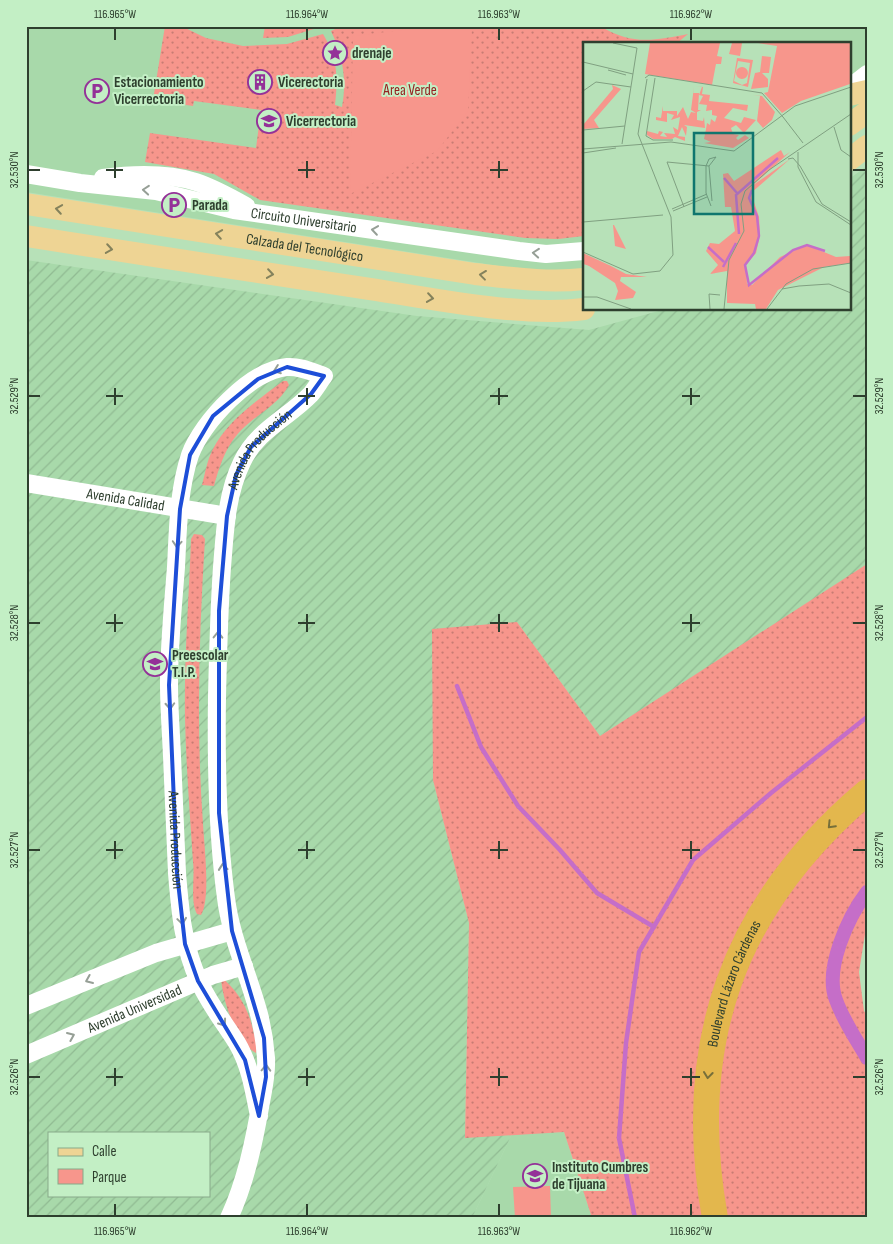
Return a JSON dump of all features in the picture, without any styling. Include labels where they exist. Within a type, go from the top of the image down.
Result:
[{"type":"highway","name":"Boulevard Lázaro Cárdenas","points":[[715,1218],[709,1183],[706,1094],[712,1042],[725,992],[743,947],[771,896],[805,852],[845,810],[867,792]]},
{"type":"main road","points":[[850,95],[867,91]]},
{"type":"main road","points":[[850,124],[867,112]]},
{"type":"main road","points":[[850,159],[867,146]]},
{"type":"main road","name":"Calzada del Tecnológico","points":[[26,204],[475,274],[526,280],[565,281],[583,279]]},
{"type":"main road","name":"Calzada del Tecnológico","points":[[26,236],[450,301],[533,310],[583,309]]},
{"type":"street","points":[[850,87],[867,74]]},
{"type":"street","name":"Circuito Universitario","points":[[26,174],[80,183],[156,191],[221,207],[519,251],[546,254],[583,251]]},
{"type":"street","name":"Avenida Producción","points":[[229,1218],[246,1174],[259,1116],[266,1076],[266,1059],[260,1018],[232,931],[225,889],[219,813],[217,748],[219,611],[227,516],[231,492],[243,459],[251,447],[273,424],[310,394],[324,376],[300,368],[287,367],[275,370],[258,379],[226,402],[200,434],[190,455],[184,476],[180,509],[169,685],[178,888],[185,944],[198,981],[217,1016],[237,1044],[245,1060],[254,1086],[259,1116]]},
{"type":"street","name":"Avenida Calidad","points":[[26,483],[227,516]]},
{"type":"street","points":[[26,1006],[134,961],[232,931]]},
{"type":"street","name":"Avenida Universidad","points":[[26,1055],[198,981],[244,966]]},
{"type":"highlighted area","points":[[287,367],[324,376],[311,394],[251,447],[236,475],[227,516],[219,611],[219,813],[232,931],[264,1038],[266,1077],[259,1116],[245,1060],[198,981],[185,944],[177,873],[169,685],[180,509],[190,455],[213,416],[258,379]]},
{"type":"shaded area","points":[[26,26],[867,26],[867,98],[850,111],[850,42],[583,42],[583,270],[530,271],[26,192]]},
{"type":"shaded area","points":[[867,166],[867,567],[600,736],[517,622],[433,780],[469,923],[465,1137],[512,1134],[472,1218],[26,1218],[26,260],[417,316],[589,330],[662,310],[850,310],[850,178]]},
{"type":"shaded area","name":"Instituto Cumbres de Tijuana","points":[[564,1132],[592,1218],[472,1218],[512,1134]]},
{"type":"green space","points":[[165,26],[181,26],[206,38],[243,46],[287,44],[323,34],[332,52],[336,68],[335,105],[342,107],[343,68],[331,31],[342,26],[600,26],[622,36],[642,40],[688,34],[678,42],[583,42],[583,236],[558,239],[525,238],[260,200],[214,174],[145,162],[150,133],[256,148],[261,110],[194,101],[193,106],[153,100]]},
{"type":"green space","points":[[265,26],[320,27],[288,37],[263,38]]},
{"type":"green space","name":"Area Verde","points":[[435,26],[472,26],[468,111],[437,151],[350,194],[353,36]]},
{"type":"green space","points":[[283,381],[287,381],[289,385],[281,396],[236,436],[226,452],[214,486],[202,485],[207,463],[218,440],[243,412]]},
{"type":"green space","points":[[194,534],[202,535],[205,539],[201,610],[199,717],[206,897],[201,915],[197,914],[194,903],[185,718],[191,539]]},
{"type":"green space","points":[[867,564],[867,780],[851,793],[867,811],[867,922],[859,972],[864,1011],[867,1015],[867,1218],[592,1218],[564,1132],[465,1138],[469,923],[433,780],[432,629],[517,622],[600,736]]},
{"type":"green space","points":[[221,977],[243,1002],[252,1025],[257,1048],[256,1053],[242,1040],[236,1030],[227,1008]]},
{"type":"green space","points":[[550,1186],[551,1218],[515,1218],[513,1187]]},
{"type":"waterway","points":[[457,686],[481,747],[518,806],[560,850],[597,893],[654,927]]},
{"type":"waterway","points":[[635,1218],[619,1138],[626,1043],[639,952],[693,860],[771,793],[867,717]]},
{"type":"waterway","points":[[867,892],[852,915],[846,929],[840,944],[833,974],[833,987],[842,1015],[867,1058]]},
{"type":"place","name":"drenaje","points":[[335,53]]},
{"type":"place","name":"Vicerectoria","points":[[260,82]]},
{"type":"place","name":"Estacionamiento Vicerrectoria","points":[[97,91]]},
{"type":"place","name":"Vicerrectoria","points":[[269,121]]},
{"type":"place","name":"Parada","points":[[174,205]]},
{"type":"place","name":"Preescolar T.I.P.","points":[[155,664]]},
{"type":"place","name":"Instituto Cumbres de Tijuana","points":[[535,1176]]}]
